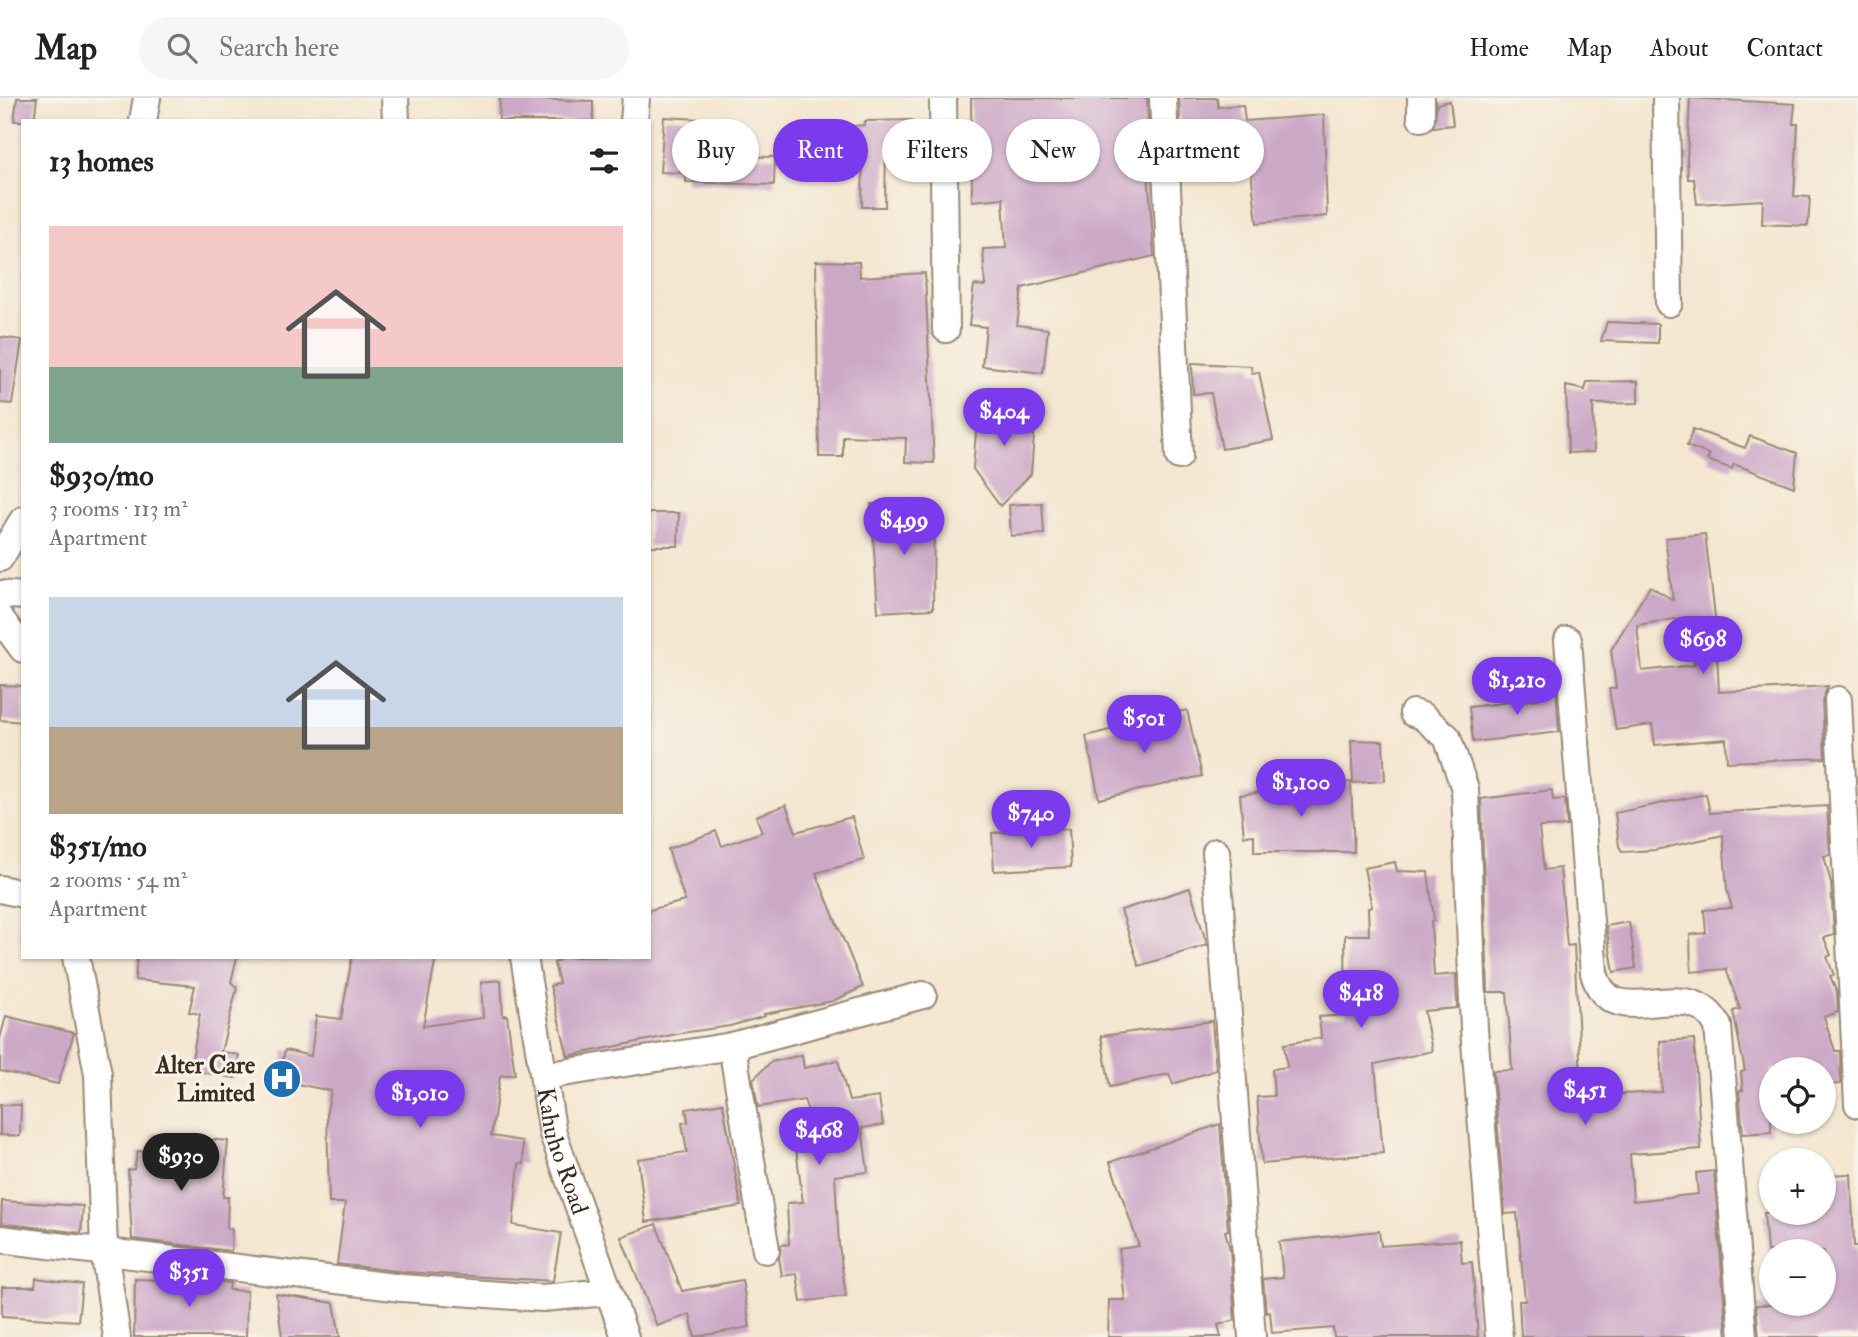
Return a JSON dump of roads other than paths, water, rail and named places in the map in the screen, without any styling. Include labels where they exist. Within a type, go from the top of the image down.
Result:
[{"type":"street","points":[[143,119],[147,98]]},
{"type":"street","points":[[395,98],[396,119]]},
{"type":"street","points":[[634,119],[636,98]]},
{"type":"street","points":[[943,98],[946,329]]},
{"type":"street","points":[[1163,98],[1179,457]]},
{"type":"street","points":[[1666,98],[1669,303]]},
{"type":"street","points":[[0,517],[21,520]]},
{"type":"street","points":[[0,558],[21,523]]},
{"type":"street","points":[[0,594],[21,596]]},
{"type":"street","points":[[0,618],[21,646]]},
{"type":"street","points":[[1568,640],[1594,973],[1598,989],[1609,999],[1627,1004],[1696,1004],[1710,1010],[1718,1026],[1743,1337]]},
{"type":"street","points":[[1838,700],[1854,951],[1858,1104]]},
{"type":"street","points":[[1413,713],[1422,716],[1447,737],[1465,789],[1474,1029],[1499,1337]]},
{"type":"street","points":[[1216,852],[1252,1337]]},
{"type":"street","points":[[0,889],[21,894]]},
{"type":"street","points":[[76,959],[98,1074],[104,1250],[117,1337]]},
{"type":"street","name":"Kahuho Road","points":[[524,959],[553,1134],[625,1337]]},
{"type":"street","points":[[544,1076],[732,1046],[923,995]]},
{"type":"street","points":[[732,1046],[766,1250]]},
{"type":"street","points":[[0,1239],[402,1288],[543,1298],[607,1292]]},
{"type":"place","name":"Alter Care Limited","points":[[282,1079]]}]
